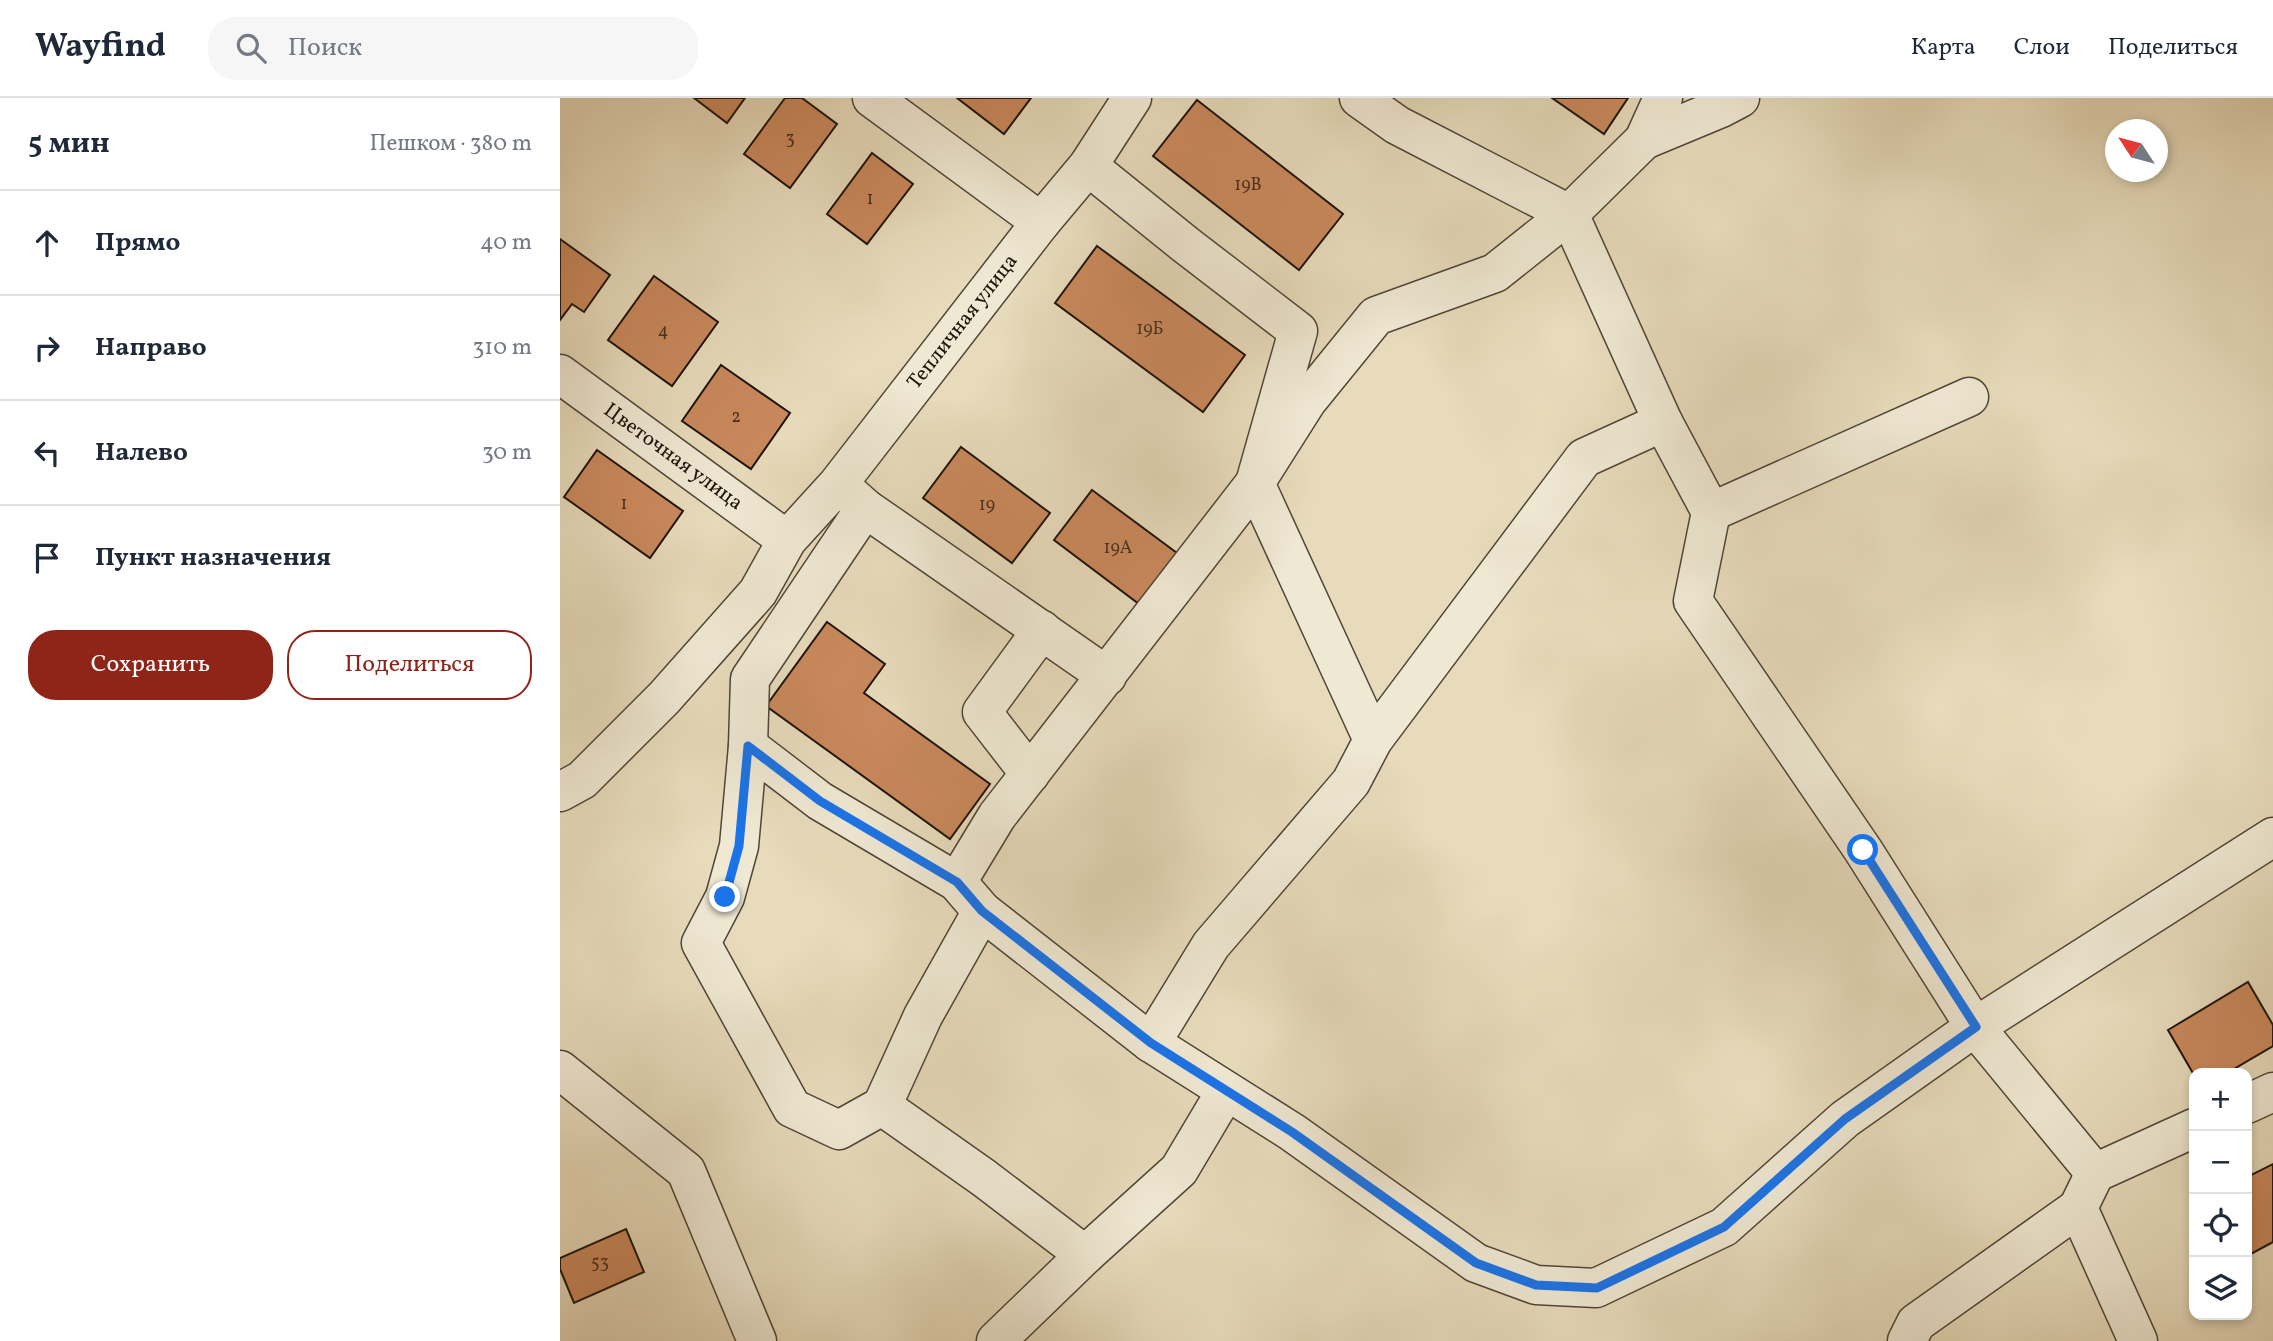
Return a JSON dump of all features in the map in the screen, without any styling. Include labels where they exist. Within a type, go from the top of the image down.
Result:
[{"type":"street","points":[[872,98],[1041,222]]},
{"type":"street","name":"Тепличная улица","points":[[560,792],[582,780],[664,698],[758,592],[787,540],[852,496],[1041,222],[1088,166],[1132,98]]},
{"type":"street","points":[[1359,98],[1397,125],[1569,214],[1663,422],[1711,512],[1693,601],[1863,850],[1976,1027],[2095,1173]]},
{"type":"street","points":[[957,882],[996,817],[1255,483],[1307,401],[1376,316],[1495,273],[1569,214],[1644,140],[1663,98]]},
{"type":"street","points":[[1644,140],[1740,98]]},
{"type":"street","points":[[1088,166],[1298,331],[1255,483],[1373,740]]},
{"type":"street","name":"Цветочная улица","points":[[560,374],[787,540]]},
{"type":"street","points":[[1711,512],[1969,397]]},
{"type":"street","points":[[1151,1043],[1211,945],[1350,782],[1373,740],[1584,458],[1663,422]]},
{"type":"street","points":[[982,911],[923,1016],[882,1106],[839,1130],[792,1108],[701,943],[725,897],[739,846],[748,746],[750,679],[852,496],[1107,676]]},
{"type":"street","points":[[1030,774],[982,712],[1042,631]]},
{"type":"street","points":[[748,746],[820,801],[957,882],[982,911],[1151,1043],[1292,1132],[1476,1263],[1536,1285],[1597,1288],[1724,1227],[1845,1119],[1976,1027],[2273,837]]},
{"type":"street","points":[[560,1070],[687,1171],[757,1341]]},
{"type":"street","points":[[996,1341],[1179,1170],[1226,1091]]},
{"type":"street","points":[[2252,1102],[2273,1092]]},
{"type":"street","points":[[882,1106],[984,1178],[1085,1255]]},
{"type":"street","points":[[1907,1341],[1916,1323],[2078,1208],[2095,1173],[2189,1130]]},
{"type":"street","points":[[2078,1208],[2138,1341]]},
{"type":"building","points":[[694,98],[745,98],[727,123]]},
{"type":"building","points":[[785,98],[802,98],[837,124],[790,188],[744,154]]},
{"type":"building","points":[[957,98],[1031,98],[1004,134]]},
{"type":"building","points":[[1552,98],[1628,98],[1604,134]]},
{"type":"building","points":[[1197,100],[1343,214],[1299,270],[1153,156]]},
{"type":"building","points":[[872,153],[913,184],[867,244],[827,214]]},
{"type":"building","points":[[560,239],[610,275],[584,312],[572,304],[560,320]]},
{"type":"building","points":[[1097,246],[1245,355],[1203,412],[1055,303]]},
{"type":"building","points":[[654,276],[718,322],[672,386],[608,340]]},
{"type":"building","points":[[721,365],[790,413],[751,469],[682,421]]},
{"type":"building","points":[[961,447],[1050,513],[1012,563],[923,498]]},
{"type":"building","points":[[597,450],[683,511],[650,558],[564,497]]},
{"type":"building","points":[[1092,490],[1181,556],[1143,607],[1054,540]]},
{"type":"building","points":[[827,622],[885,664],[864,693],[990,784],[950,839],[766,706]]},
{"type":"building","points":[[2248,982],[2273,1025],[2273,1046],[2236,1068],[2190,1068],[2168,1030]]},
{"type":"building","points":[[2273,1164],[2273,1242],[2252,1253],[2252,1194],[2252,1174]]},
{"type":"building","points":[[626,1229],[644,1272],[574,1303],[560,1269],[560,1258]]},
{"type":"route","points":[[725,897],[739,846],[748,746],[820,801],[957,882],[982,911],[1151,1043],[1292,1132],[1476,1263],[1536,1285],[1597,1288],[1724,1227],[1845,1119],[1976,1027],[1863,850]]}]
